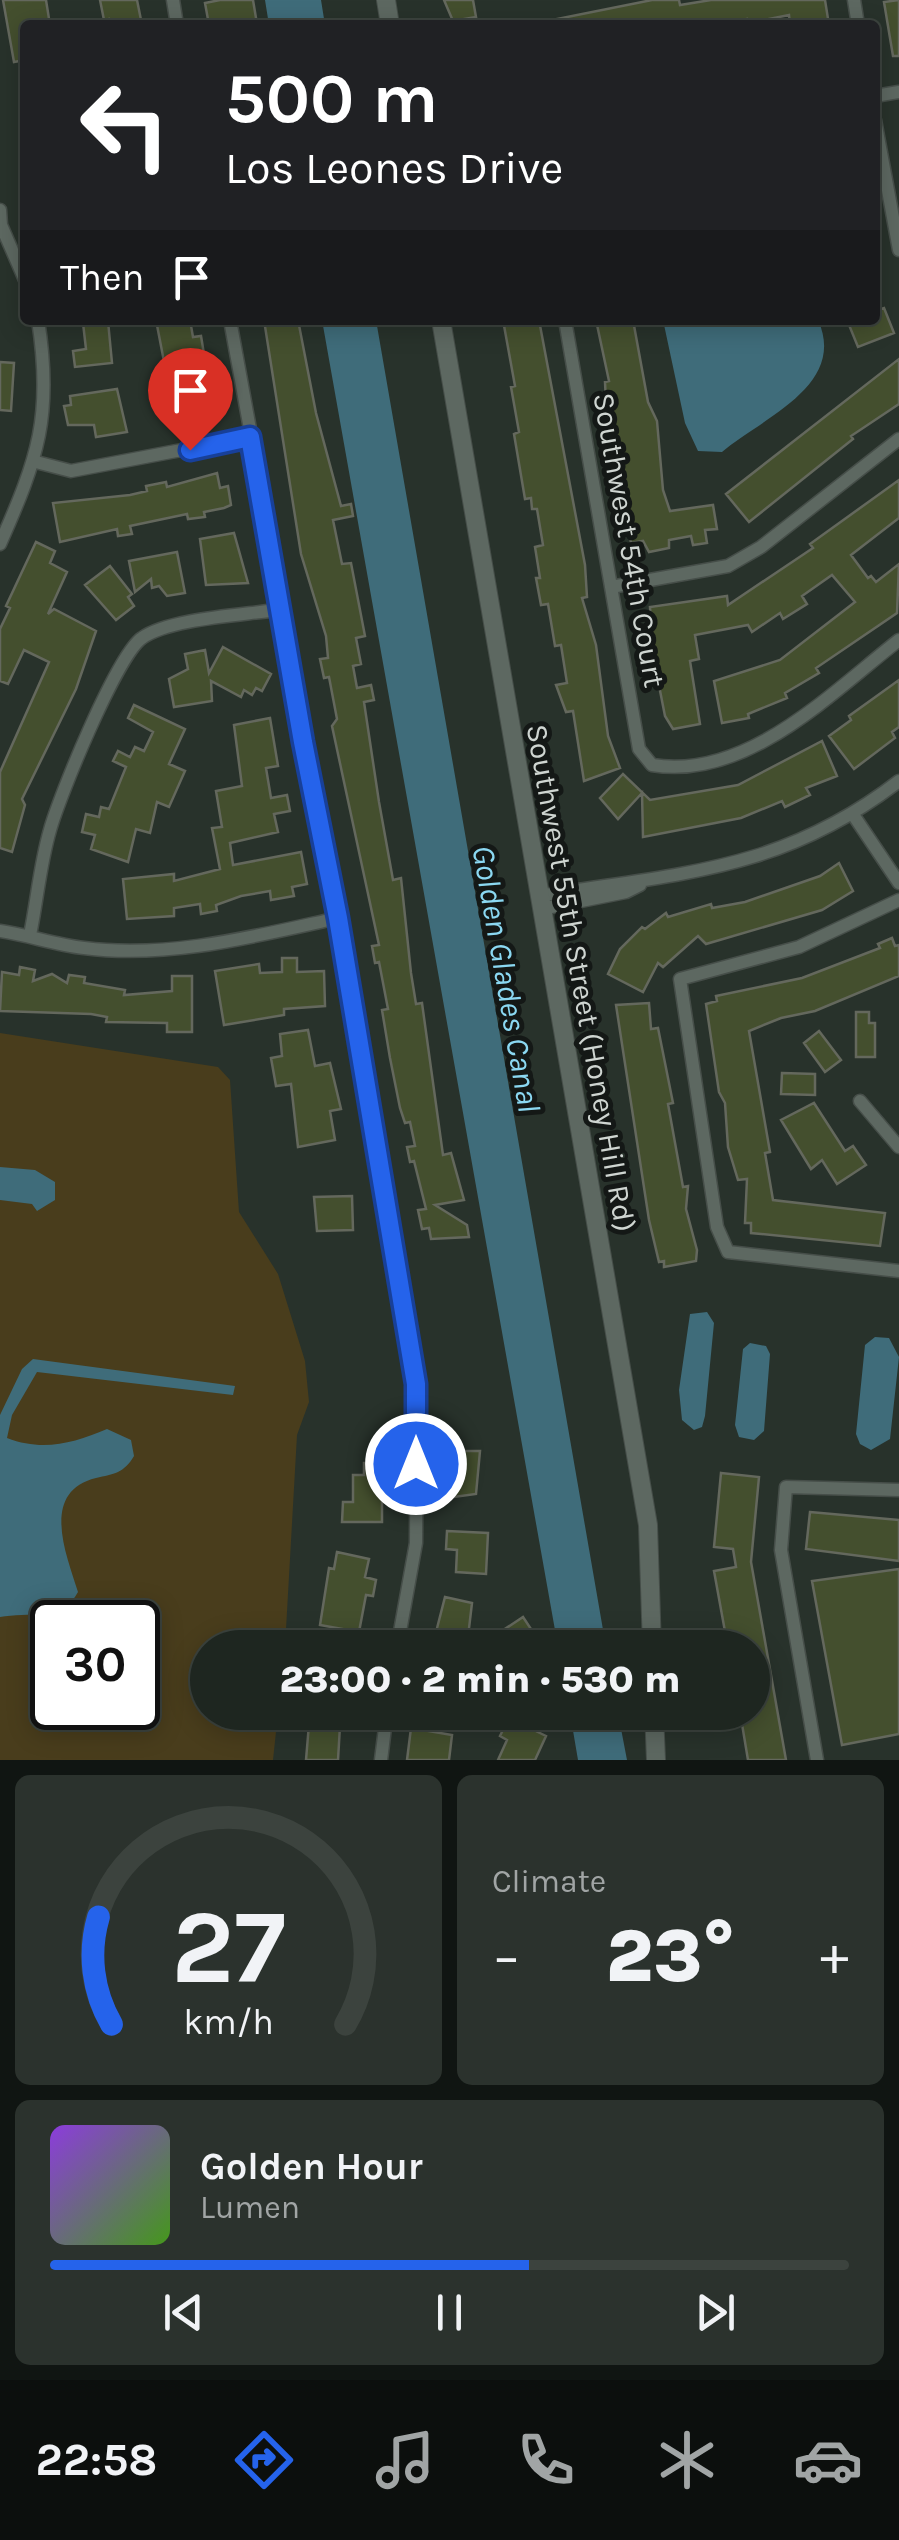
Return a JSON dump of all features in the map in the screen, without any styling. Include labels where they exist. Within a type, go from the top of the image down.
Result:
[{"type":"street","points":[[880,147],[899,250]]},
{"type":"street","points":[[0,210],[20,268]]},
{"type":"street","points":[[0,544],[36,462],[47,374],[39,325]]},
{"type":"street","points":[[231,325],[303,742],[338,918],[416,1384],[416,1543],[400,1630]]},
{"type":"street","name":"Southwest 55th Street (Honey Hill Rd)","points":[[442,325],[648,1526],[651,1630]]},
{"type":"street","name":"Southwest 54th Court","points":[[566,325],[639,748],[652,765],[679,770],[738,752],[786,728],[899,640]]},
{"type":"street","points":[[36,462],[71,471],[250,437]]},
{"type":"street","points":[[612,587],[728,566],[761,547],[899,439]]},
{"type":"street","points":[[30,935],[50,830],[88,736],[128,654],[140,638],[163,629],[283,609]]},
{"type":"street","points":[[540,902],[626,892],[643,884],[707,872],[790,846],[854,816],[899,781]]},
{"type":"street","points":[[854,816],[899,883]]},
{"type":"street","points":[[899,900],[799,947],[680,979],[717,1227],[728,1252],[899,1270]]},
{"type":"street","points":[[0,931],[84,948],[158,949],[240,940],[338,918]]},
{"type":"street","points":[[860,1100],[899,1147]]},
{"type":"street","points":[[817,1760],[782,1550],[786,1488],[899,1490]]},
{"type":"street","points":[[381,1760],[385,1730]]},
{"type":"street","points":[[655,1730],[656,1760]]},
{"type":"shaded area","points":[[0,1033],[218,1067],[230,1080],[239,1212],[278,1274],[305,1361],[309,1402],[297,1435],[286,1630],[190,1630],[190,1730],[276,1730],[273,1760],[0,1760]]},
{"type":"water","points":[[265,0],[321,0],[324,20],[268,20]]},
{"type":"water","points":[[323,325],[377,325],[603,1630],[555,1630]]},
{"type":"water","points":[[664,325],[819,325],[824,343],[821,364],[811,382],[777,413],[722,452],[698,451],[685,423]]},
{"type":"water","points":[[0,1167],[35,1170],[55,1182],[55,1200],[37,1211],[32,1204],[0,1200]]},
{"type":"water","points":[[707,1312],[714,1323],[705,1416],[702,1427],[694,1430],[682,1420],[679,1390],[690,1314]]},
{"type":"water","points":[[875,1337],[889,1338],[899,1357],[890,1439],[871,1450],[860,1444],[856,1434],[865,1345]]},
{"type":"water","points":[[750,1343],[766,1346],[770,1354],[764,1431],[754,1440],[739,1437],[735,1425],[743,1349]]},
{"type":"water","points":[[33,1359],[235,1386],[233,1395],[37,1372],[12,1415],[7,1438],[58,1444],[107,1429],[131,1440],[134,1456],[113,1474],[78,1485],[62,1511],[64,1544],[78,1592],[73,1600],[30,1600],[30,1614],[0,1617],[0,1415],[22,1369]]},
{"type":"water","points":[[573,1730],[621,1730],[627,1760],[578,1760]]},
{"type":"building","points":[[3,0],[46,0],[49,20],[20,20],[20,61],[14,62]]},
{"type":"building","points":[[100,0],[137,0],[141,20],[104,20]]},
{"type":"building","points":[[253,0],[256,20],[208,20],[205,3]]},
{"type":"building","points":[[444,0],[473,0],[476,17],[453,20]]},
{"type":"building","points":[[652,0],[679,0],[680,5],[711,0],[825,0],[828,20],[790,20],[789,15],[764,20],[557,19]]},
{"type":"building","points":[[899,0],[899,56],[893,56],[884,2]]},
{"type":"building","points":[[884,308],[894,333],[858,347],[849,325],[880,325],[880,309]]},
{"type":"building","points":[[83,325],[108,325],[112,363],[75,367],[73,351],[86,349]]},
{"type":"building","points":[[157,325],[191,325],[193,337],[201,336],[204,354],[199,355],[212,403],[207,404],[210,417],[172,424],[167,395],[158,396],[155,379],[167,377]]},
{"type":"building","points":[[265,325],[299,325],[316,413],[341,506],[351,504],[353,516],[333,520],[342,564],[351,563],[365,636],[356,638],[361,664],[353,666],[357,688],[371,685],[374,700],[364,702],[393,880],[401,878],[411,973],[416,1004],[422,1003],[443,1155],[451,1153],[464,1200],[435,1205],[467,1225],[469,1237],[431,1239],[429,1228],[422,1229],[418,1210],[426,1209],[407,1147],[415,1146],[410,1122],[405,1123],[400,1108],[390,1058],[382,1010],[388,1009],[372,946],[379,945],[332,726],[337,719],[329,677],[324,678],[320,659],[328,658],[326,636],[301,554]]},
{"type":"building","points":[[504,325],[540,325],[585,565],[587,597],[582,598],[596,645],[608,736],[620,768],[584,781],[573,711],[566,712],[556,685],[567,683],[561,645],[555,646],[548,604],[541,605],[536,578],[540,578],[535,547],[543,545],[537,509],[532,509],[531,498],[525,499],[514,434],[519,432],[511,387],[515,386]]},
{"type":"building","points":[[597,325],[634,325],[648,402],[657,421],[663,490],[670,511],[713,505],[717,529],[705,530],[707,543],[693,545],[691,536],[669,540],[669,548],[649,552],[643,541],[631,543],[606,403],[605,382],[609,381]]},
{"type":"building","points":[[899,359],[899,404],[851,436],[853,439],[749,522],[726,494]]},
{"type":"building","points":[[0,362],[14,363],[11,411],[0,410]]},
{"type":"building","points":[[117,389],[127,432],[96,437],[94,425],[68,425],[64,406],[71,405],[70,396]]},
{"type":"building","points":[[217,473],[220,488],[228,486],[231,505],[204,512],[205,517],[188,519],[187,514],[130,526],[132,534],[118,536],[117,529],[60,542],[53,503],[130,495],[147,491],[146,486],[166,482],[167,487]]},
{"type":"building","points":[[899,480],[899,518],[851,555],[868,578],[871,576],[876,582],[899,564],[897,613],[816,668],[819,673],[785,693],[787,698],[748,714],[749,718],[722,723],[714,681],[780,660],[855,602],[832,575],[802,596],[807,604],[783,619],[780,613],[752,632],[748,625],[695,635],[699,659],[690,661],[700,724],[673,729],[665,716],[653,655],[650,607],[727,596],[728,605],[813,548],[810,544]]},
{"type":"building","points":[[234,533],[248,583],[206,585],[200,539]]},
{"type":"building","points":[[36,542],[55,551],[50,563],[67,572],[48,614],[54,609],[96,631],[76,689],[22,799],[25,805],[12,852],[0,848],[0,772],[49,662],[24,650],[8,684],[0,681],[0,629],[10,608],[6,606]]},
{"type":"building","points":[[177,552],[185,593],[167,596],[159,586],[152,588],[151,579],[135,592],[129,561]]},
{"type":"building","points":[[110,566],[132,594],[128,597],[134,606],[116,620],[85,585]]},
{"type":"building","points":[[223,647],[271,674],[262,691],[256,688],[252,695],[244,690],[241,697],[211,681],[212,701],[174,707],[169,679],[188,669],[185,654],[205,650],[209,673]]},
{"type":"building","points":[[899,680],[899,727],[892,732],[895,738],[854,769],[829,736],[851,720],[849,716]]},
{"type":"building","points":[[134,705],[185,729],[169,764],[185,771],[169,807],[157,802],[150,833],[136,829],[128,862],[91,849],[95,835],[82,832],[86,814],[99,817],[101,807],[109,809],[126,767],[113,761],[118,751],[130,757],[135,747],[144,751],[153,732],[128,718]]},
{"type":"building","points":[[270,718],[278,766],[266,768],[271,798],[287,795],[290,811],[274,814],[278,832],[230,843],[233,865],[301,852],[307,884],[292,887],[294,896],[271,900],[270,891],[241,896],[216,905],[217,911],[201,914],[200,904],[174,908],[174,916],[127,919],[123,879],[174,874],[174,881],[220,869],[212,828],[222,827],[216,791],[242,786],[234,725]]},
{"type":"building","points":[[822,741],[837,776],[806,788],[810,795],[785,807],[782,801],[741,818],[643,837],[642,793],[618,819],[600,798],[623,774],[650,800],[738,785]]},
{"type":"building","points":[[839,863],[853,891],[822,910],[706,944],[698,936],[663,967],[658,963],[643,992],[608,974],[620,949],[642,927],[645,929],[666,913],[668,917],[711,904],[712,908],[745,902],[820,876]]},
{"type":"building","points":[[892,938],[895,946],[899,945],[899,976],[815,1011],[781,1018],[749,1031],[770,1152],[765,1153],[773,1200],[885,1213],[880,1246],[751,1233],[751,1223],[745,1223],[747,1179],[738,1180],[728,1147],[725,1103],[719,1092],[706,1004],[717,1001],[716,996],[802,978],[880,948],[878,944]]},
{"type":"building","points":[[282,958],[297,958],[297,972],[324,971],[325,1006],[284,1009],[284,1015],[224,1025],[215,971],[259,964],[260,973],[282,972]]},
{"type":"building","points":[[20,967],[35,970],[33,981],[52,974],[67,983],[69,975],[85,977],[84,983],[125,990],[124,995],[172,991],[172,976],[192,976],[192,1032],[167,1032],[167,1023],[106,1022],[107,1017],[91,1014],[0,1011],[2,972],[19,975]]},
{"type":"building","points":[[649,1003],[651,1029],[658,1028],[673,1103],[668,1104],[683,1187],[688,1186],[686,1209],[697,1250],[696,1261],[664,1267],[664,1261],[659,1262],[649,1220],[616,1005]]},
{"type":"building","points":[[856,1012],[869,1012],[869,1023],[875,1023],[875,1057],[856,1057]]},
{"type":"building","points":[[308,1030],[315,1066],[330,1063],[341,1109],[330,1111],[335,1140],[298,1147],[291,1084],[276,1086],[271,1058],[282,1056],[280,1034]]},
{"type":"building","points":[[819,1031],[841,1060],[825,1072],[804,1043]]},
{"type":"building","points":[[782,1073],[815,1074],[815,1095],[781,1094]]},
{"type":"building","points":[[814,1103],[845,1151],[853,1146],[866,1165],[837,1184],[822,1160],[811,1169],[781,1120]]},
{"type":"building","points":[[352,1196],[353,1230],[317,1231],[314,1197]]},
{"type":"building","points":[[447,1451],[480,1451],[476,1494],[446,1498]]},
{"type":"building","points":[[364,1463],[382,1463],[382,1522],[342,1522],[343,1502],[353,1502],[353,1475],[364,1475]]},
{"type":"building","points":[[721,1473],[759,1477],[751,1562],[763,1630],[725,1630],[714,1571],[736,1567],[733,1549],[714,1547]]},
{"type":"building","points":[[810,1512],[899,1520],[899,1561],[806,1549]]},
{"type":"building","points":[[447,1531],[488,1533],[486,1574],[456,1572],[457,1550],[446,1549]]},
{"type":"building","points":[[337,1552],[369,1559],[365,1577],[376,1580],[373,1596],[366,1595],[359,1630],[320,1625],[329,1568],[334,1569]]},
{"type":"building","points":[[899,1569],[899,1734],[842,1745],[812,1581]]},
{"type":"building","points":[[445,1597],[472,1603],[469,1630],[437,1630]]},
{"type":"building","points":[[523,1617],[531,1629],[529,1630],[503,1630]]},
{"type":"building","points":[[770,1669],[786,1760],[748,1760],[743,1730],[770,1730]]},
{"type":"building","points":[[308,1730],[340,1730],[338,1760],[306,1760]]},
{"type":"building","points":[[411,1730],[452,1735],[449,1760],[407,1760]]},
{"type":"building","points":[[503,1730],[534,1730],[546,1736],[535,1760],[498,1760],[507,1740],[500,1736]]},
{"type":"route","points":[[190,450],[250,437],[338,918],[416,1384],[416,1464]]},
{"type":"water label","name":"Golden Glades Canal","points":[[506,979]]}]
